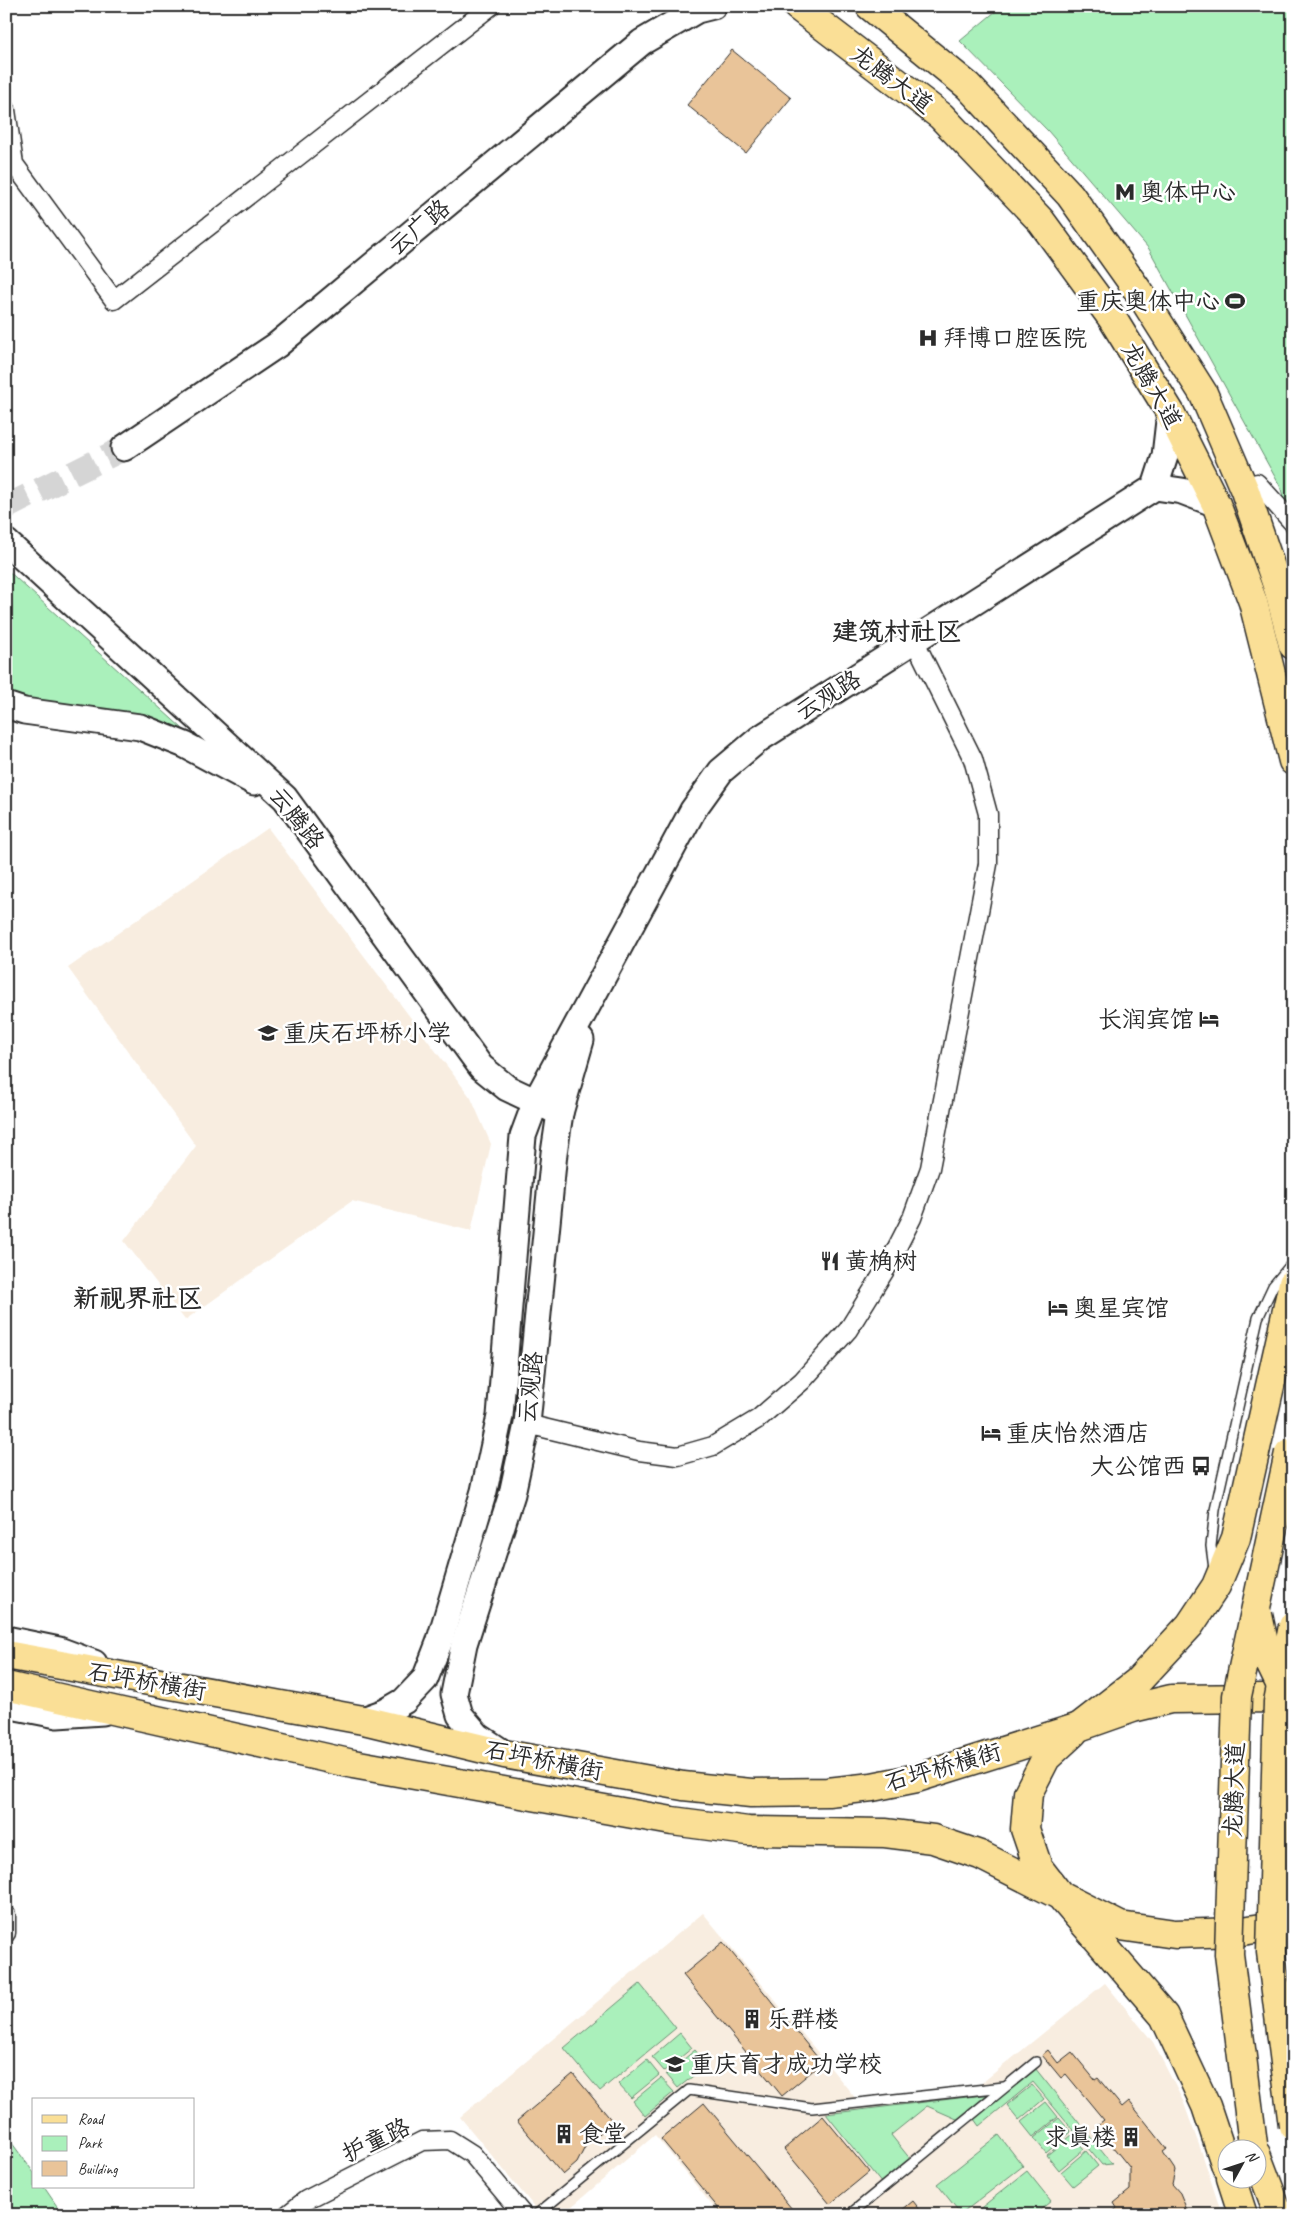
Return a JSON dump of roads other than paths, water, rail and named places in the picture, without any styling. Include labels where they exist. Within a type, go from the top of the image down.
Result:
[{"type":"main road","name":"龙腾大道","points":[[797,6],[941,116],[1041,221],[1112,318],[1170,412],[1216,504],[1253,602],[1293,761]]},
{"type":"main road","name":"龙腾大道","points":[[870,6],[968,86],[1070,195],[1141,295],[1203,393],[1245,491],[1279,591],[1293,645]]},
{"type":"main road","points":[[1203,393],[1257,483],[1293,585]]},
{"type":"main road","points":[[1217,2138],[1206,2106],[1164,2016],[1063,1899],[1038,1867],[1025,1829],[1028,1793],[1046,1758],[1079,1727],[1137,1682],[1190,1625],[1216,1586],[1236,1538],[1293,1284]]},
{"type":"main road","name":"龙腾大道","points":[[1253,2138],[1229,1954],[1237,1696],[1291,1445]]},
{"type":"main road","points":[[1256,1606],[1267,1657],[1293,1711]]},
{"type":"main road","name":"龙腾大道","points":[[1293,1626],[1278,1702],[1271,1952],[1293,2126]]},
{"type":"main road","name":"石坪桥横街","points":[[6,1655],[363,1720],[504,1754],[682,1786],[751,1793],[828,1792],[872,1787],[917,1778],[1133,1708],[1171,1699],[1265,1698],[1293,1705]]},
{"type":"main road","name":"石坪桥横街","points":[[6,1686],[353,1764],[672,1821],[748,1830],[885,1833],[933,1839],[980,1855],[1063,1899],[1120,1926],[1176,1934],[1236,1932],[1293,1923]]},
{"type":"main road","name":"龙腾大道","points":[[1266,2181],[1279,2215]]},
{"type":"main road","points":[[1235,2188],[1244,2215]]},
{"type":"street","points":[[6,110],[14,164],[114,300],[491,6]]},
{"type":"street","name":"云广路","points":[[124,448],[276,345],[642,42],[696,7]]},
{"type":"street","points":[[1170,412],[1165,456],[1155,487],[1182,491],[1216,504]]},
{"type":"street","points":[[1257,483],[1293,523]]},
{"type":"street","name":"云观路","points":[[363,1720],[385,1712],[404,1701],[425,1679],[440,1643],[484,1491],[500,1416],[523,1136],[536,1102],[693,810],[721,772],[759,739],[1155,487]]},
{"type":"street","name":"云腾路","points":[[6,542],[285,798],[481,1067],[507,1088],[560,1113]]},
{"type":"street","points":[[527,1424],[639,1452],[678,1456],[713,1446],[758,1419],[802,1382],[848,1330],[887,1267],[912,1218],[930,1168],[988,864],[988,814],[973,759],[914,640]]},
{"type":"street","points":[[6,705],[24,711],[140,727],[185,746],[285,798]]},
{"type":"street","name":"云观路","points":[[454,1694],[464,1644],[512,1494],[527,1424],[554,1153],[560,1113],[595,994]]},
{"type":"street","points":[[6,1639],[59,1650],[136,1679]]},
{"type":"street","points":[[425,1679],[436,1694],[445,1696],[454,1694],[460,1715],[478,1736],[504,1754]]},
{"type":"street","points":[[6,1705],[57,1715],[124,1711]]},
{"type":"street","points":[[6,1915],[6,1933]]},
{"type":"street","name":"护童路","points":[[287,2215],[306,2200],[422,2141],[450,2140],[472,2154],[523,2215]]},
{"type":"lane","points":[[1216,1586],[1211,1546],[1215,1510],[1258,1318],[1274,1286],[1293,1262]]},
{"type":"lane","points":[[849,2215],[1036,2062]]},
{"type":"lane","points":[[536,2215],[689,2090],[812,2108],[1004,2088]]},
{"type":"tunnel","points":[[6,507],[124,448]]},
{"type":"place","name":"奥体中心","points":[[1125,192]]},
{"type":"place","name":"重庆奥体中心","points":[[1235,301]]},
{"type":"place","name":"拜博口腔医院","points":[[928,338]]},
{"type":"place","name":"长润宾馆","points":[[1209,1019]]},
{"type":"place","name":"重庆石坪桥小学","points":[[268,1033]]},
{"type":"place","name":"黄桷树","points":[[830,1261]]},
{"type":"place","name":"奥星宾馆","points":[[1058,1308]]},
{"type":"place","name":"重庆怡然酒店","points":[[991,1433]]},
{"type":"place","name":"大公馆西","points":[[1201,1466]]},
{"type":"place","name":"乐群楼","points":[[752,2019]]},
{"type":"place","name":"重庆育才成功学校","points":[[675,2064]]},
{"type":"place","name":"食堂","points":[[564,2134]]},
{"type":"place","name":"求真楼","points":[[1131,2137]]},
{"type":"district","name":"建筑村社区","points":[[897,631]]},
{"type":"district","name":"新视界社区","points":[[138,1298]]}]
